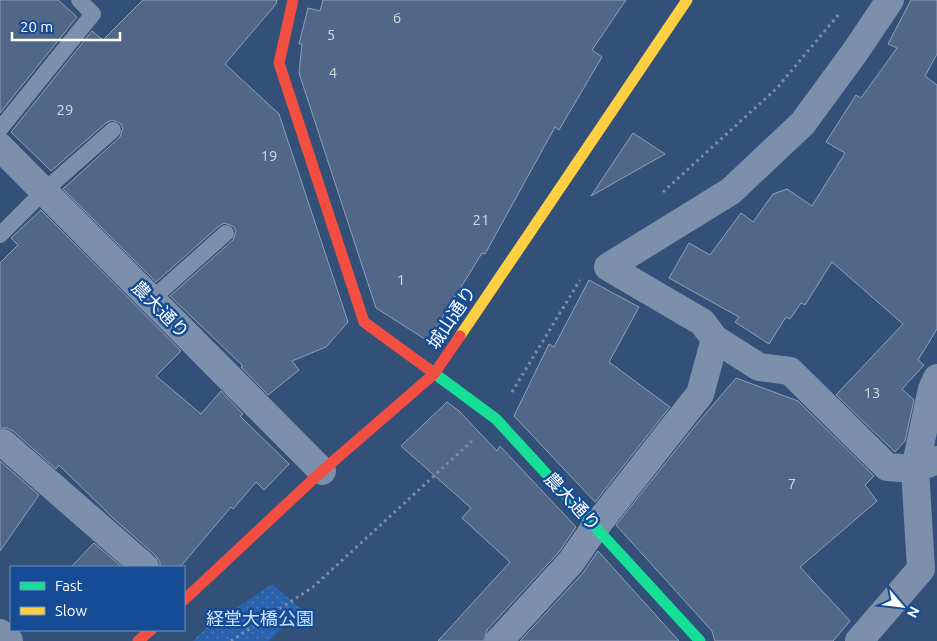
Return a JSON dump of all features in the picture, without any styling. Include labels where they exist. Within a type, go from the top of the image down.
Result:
[{"type":"street","name":"農大通り","points":[[293,0],[279,63],[364,322],[496,419],[700,641]]},
{"type":"street","name":"城山通り","points":[[185,599],[322,471],[434,374],[686,0]]},
{"type":"street","points":[[890,0],[803,123],[731,191],[608,267],[702,322],[715,339],[759,367],[790,371],[886,467],[926,464]]},
{"type":"street","name":"農大通り","points":[[0,147],[322,471]]},
{"type":"street","points":[[499,641],[571,562],[596,526],[700,394],[715,339]]},
{"type":"street","points":[[859,641],[921,569],[932,389],[937,378]]},
{"type":"street","points":[[0,444],[4,443],[144,566]]},
{"type":"street","points":[[138,641],[150,631]]},
{"type":"street","points":[[0,633],[9,641]]},
{"type":"lane","points":[[0,129],[93,14],[78,0]]},
{"type":"lane","points":[[0,234],[44,191],[113,130]]},
{"type":"lane","points":[[152,300],[226,233]]},
{"type":"path","points":[[660,195],[776,88],[844,7]]},
{"type":"path","points":[[231,641],[313,587],[496,419],[584,272]]},
{"type":"green space","name":"経堂大橋公園","points":[[272,584],[301,609],[269,641],[193,641],[206,628]]},
{"type":"building","points":[[0,0],[58,0],[77,17],[0,113]]},
{"type":"building","points":[[143,0],[277,0],[276,4],[225,64],[279,114],[348,322],[326,347],[292,361],[299,370],[268,395],[241,367],[243,366],[170,296],[233,240],[236,231],[233,226],[224,223],[219,226],[156,282],[63,189],[120,137],[123,128],[120,123],[112,120],[106,123],[51,171],[11,132],[92,31],[103,40]]},
{"type":"building","points":[[323,0],[626,0],[592,50],[602,57],[559,130],[555,127],[485,254],[482,253],[428,341],[376,308],[299,73],[302,44],[299,44],[308,8],[320,11]]},
{"type":"building","points":[[911,0],[937,0],[937,54],[925,76],[937,85],[937,329],[918,360],[924,365],[902,389],[914,400],[905,441],[895,452],[836,395],[903,324],[832,262],[805,305],[801,303],[790,319],[786,317],[769,344],[735,322],[739,317],[669,278],[689,243],[710,255],[741,213],[753,222],[773,194],[787,189],[812,206],[845,153],[826,142],[856,95],[861,98],[897,48],[888,44]]},
{"type":"building","points":[[633,133],[665,154],[591,196]]},
{"type":"building","points":[[41,210],[181,351],[156,376],[201,414],[221,391],[243,414],[240,416],[289,464],[264,490],[256,482],[233,509],[231,507],[181,566],[160,566],[160,562],[155,555],[113,518],[59,465],[56,469],[13,431],[7,428],[0,428],[0,263],[18,245],[11,238]]},
{"type":"building","points":[[589,280],[639,307],[609,362],[670,407],[595,502],[514,416],[549,344],[554,347]]},
{"type":"building","points":[[736,378],[798,401],[874,476],[865,485],[877,501],[800,567],[850,621],[833,641],[715,641],[712,631],[616,525]]},
{"type":"building","points":[[447,402],[459,411],[497,451],[500,446],[576,527],[559,552],[487,630],[484,641],[438,641],[510,562],[462,518],[471,508],[401,446]]},
{"type":"building","points":[[0,461],[39,495],[0,551]]},
{"type":"building","points":[[94,543],[121,566],[72,566]]},
{"type":"building","points":[[598,551],[679,641],[520,641],[583,573]]},
{"type":"traffic: fast","points":[[427,368],[496,419],[700,641]]},
{"type":"traffic: slow","points":[[460,336],[687,0]]},
{"type":"traffic: jam","points":[[293,0],[279,63],[364,322],[427,368]]},
{"type":"traffic: jam","points":[[185,599],[322,471],[434,374],[460,336]]},
{"type":"traffic: jam","points":[[138,641],[150,631]]}]
